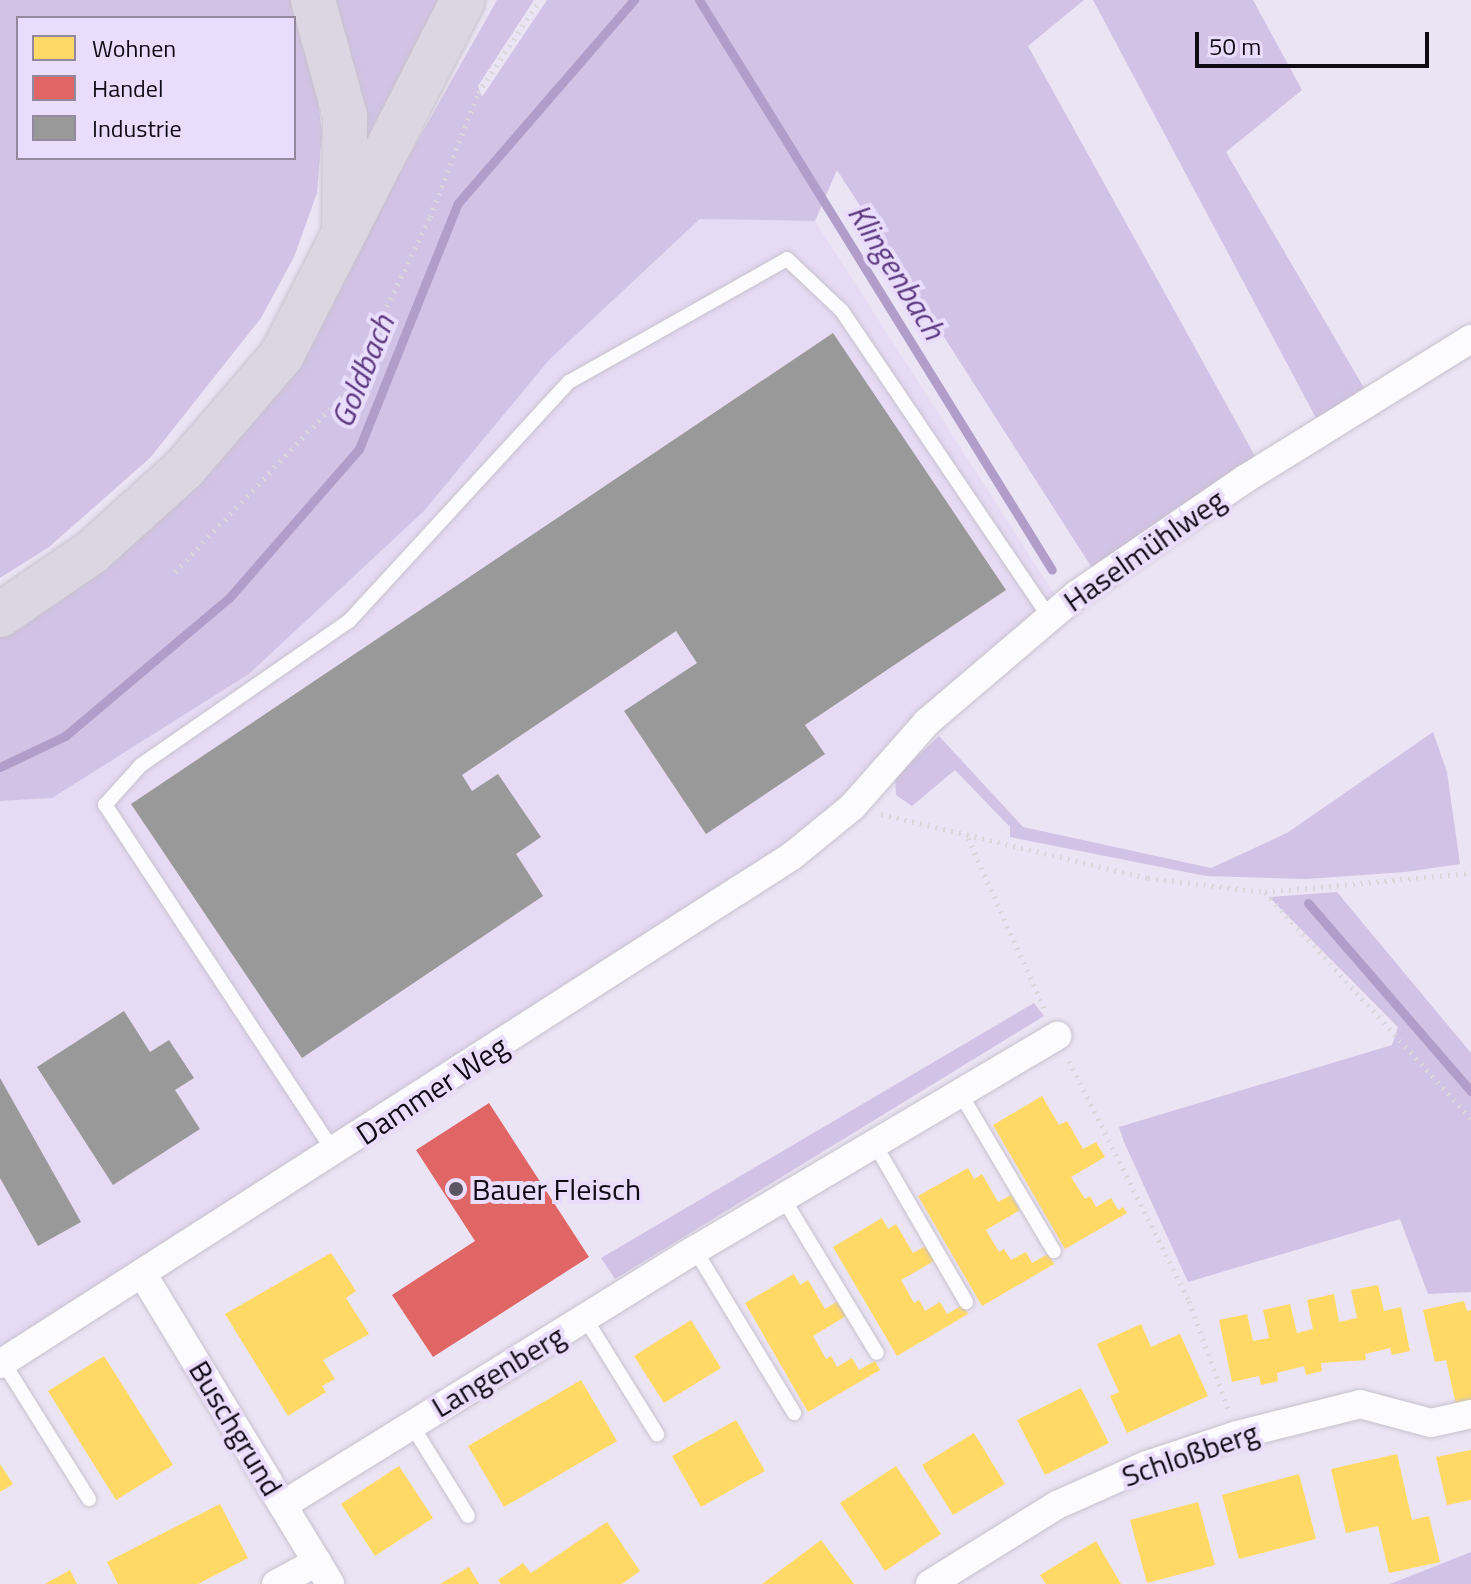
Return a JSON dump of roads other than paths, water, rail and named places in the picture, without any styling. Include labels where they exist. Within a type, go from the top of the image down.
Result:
[{"type":"highway","points":[[313,0],[345,116],[344,233]]},
{"type":"highway","points":[[0,615],[92,552],[184,469],[282,355],[463,0]]},
{"type":"street","name":"Haselmühlweg","points":[[853,806],[927,722],[1049,617],[1245,479],[1471,339]]},
{"type":"street","name":"Dammer Weg","points":[[1,1363],[792,856],[853,806]]},
{"type":"street","name":"Langenberg","points":[[283,1505],[695,1250],[1057,1036]]},
{"type":"street","name":"Buschgrund","points":[[142,1273],[323,1573]]},
{"type":"street","name":"Schloßberg","points":[[930,1584],[1057,1505],[1147,1465],[1237,1435],[1360,1404],[1431,1423],[1471,1414]]},
{"type":"street","points":[[276,1584],[323,1573]]},
{"type":"lane","points":[[334,1152],[105,805],[141,765],[349,621],[569,382],[787,259],[842,311],[1049,617]]},
{"type":"lane","points":[[960,1093],[1054,1251]]},
{"type":"lane","points":[[874,1143],[966,1302]]},
{"type":"lane","points":[[783,1198],[877,1353]]},
{"type":"lane","points":[[695,1250],[794,1413]]},
{"type":"lane","name":"Langenberg","points":[[585,1318],[657,1434]]},
{"type":"lane","name":"Dammer Weg","points":[[1,1363],[89,1499]]},
{"type":"lane","name":"Langenberg","points":[[411,1423],[468,1516]]},
{"type":"waterway","name":"Goldbach","points":[[0,767],[65,736],[229,598],[359,449],[458,203],[634,0]]},
{"type":"waterway","name":"Klingenbach","points":[[699,0],[1052,570]]},
{"type":"waterway","name":"Klingenbach","points":[[1308,903],[1471,1091]]},
{"type":"place","name":"Bauer Fleisch","points":[[456,1189]]}]
